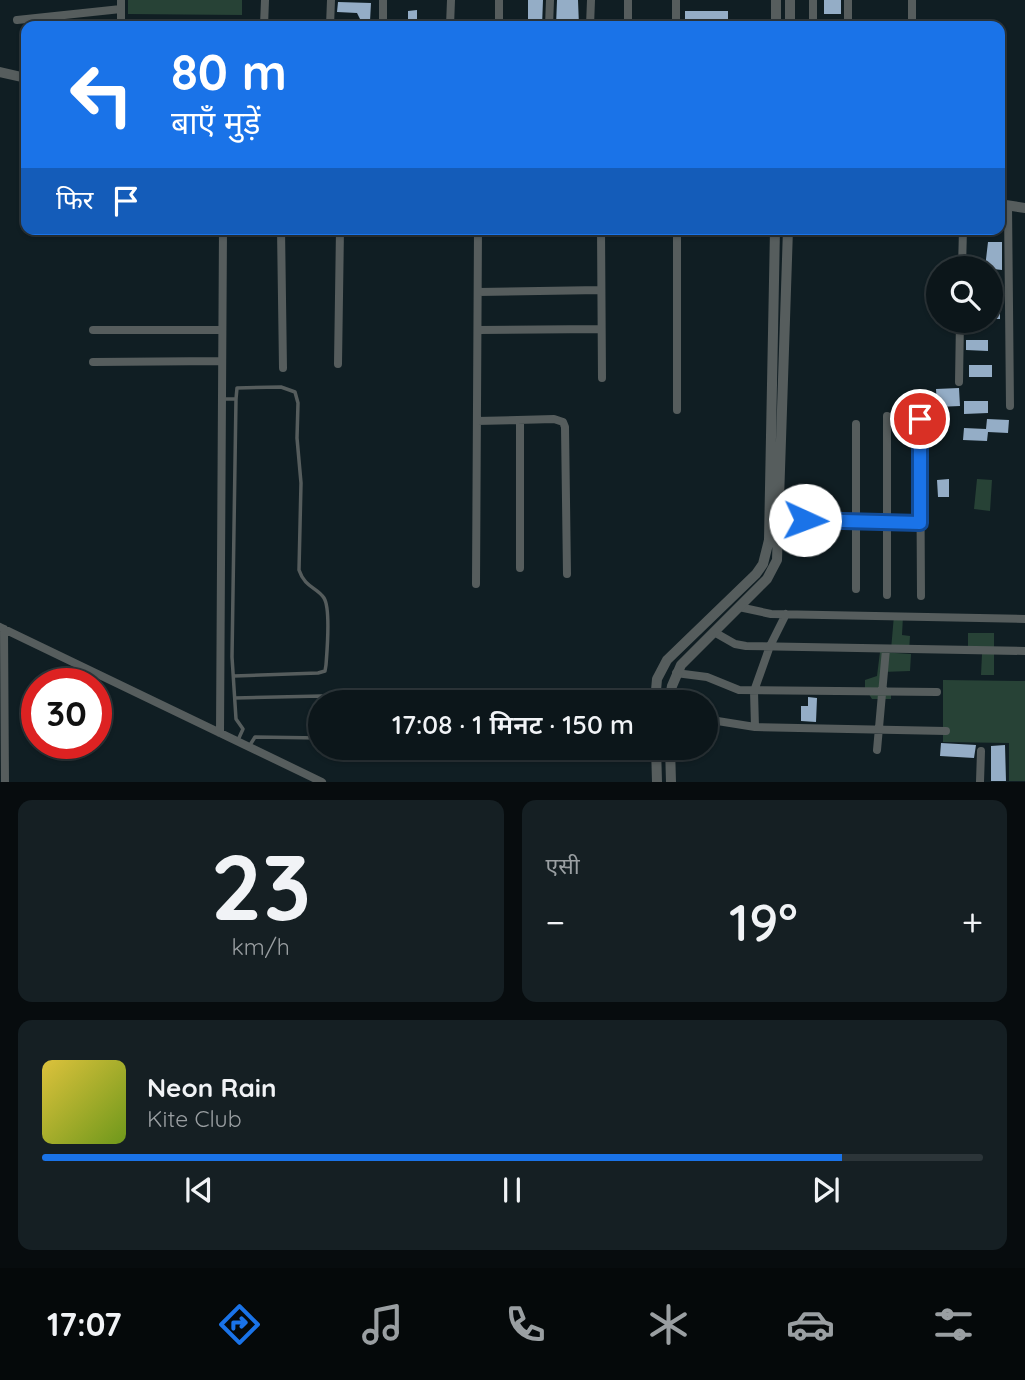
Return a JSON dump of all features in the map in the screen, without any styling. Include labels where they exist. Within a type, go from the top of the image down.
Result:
[{"type":"street","points":[[264,21],[265,0]]},
{"type":"street","points":[[330,21],[331,0]]},
{"type":"street","points":[[383,0],[383,21]]},
{"type":"street","points":[[450,21],[451,0]]},
{"type":"street","points":[[499,0],[499,21]]},
{"type":"street","points":[[549,21],[550,0]]},
{"type":"street","points":[[590,21],[591,0]]},
{"type":"street","points":[[628,0],[628,21]]},
{"type":"street","points":[[677,0],[677,21]]},
{"type":"street","points":[[776,0],[776,21]]},
{"type":"street","points":[[790,0],[790,21]]},
{"type":"street","points":[[813,0],[813,21]]},
{"type":"street","points":[[848,0],[848,21]]},
{"type":"street","points":[[912,0],[912,21]]},
{"type":"street","points":[[17,20],[121,4]]},
{"type":"street","points":[[0,72],[21,77]]},
{"type":"street","points":[[1005,205],[1025,208]]},
{"type":"street","points":[[220,733],[223,235]]},
{"type":"street","points":[[282,235],[283,368]]},
{"type":"street","points":[[338,364],[340,235]]},
{"type":"street","points":[[476,584],[478,235]]},
{"type":"street","points":[[601,235],[602,378]]},
{"type":"street","points":[[677,235],[677,410]]},
{"type":"street","points":[[656,690],[657,679],[667,660],[756,574],[767,552],[775,235]]},
{"type":"street","points":[[672,690],[681,665],[774,570],[779,548],[788,235]]},
{"type":"street","points":[[962,256],[963,235]]},
{"type":"street","points":[[1004,235],[1010,406]]},
{"type":"street","points":[[478,292],[601,290]]},
{"type":"street","points":[[478,330],[601,329]]},
{"type":"street","points":[[93,330],[222,330]]},
{"type":"street","points":[[959,382],[960,333]]},
{"type":"street","points":[[93,362],[222,361]]},
{"type":"street","points":[[887,416],[887,595]]},
{"type":"street","points":[[477,421],[558,419],[565,427],[567,574]]},
{"type":"street","points":[[920,419],[921,596]]},
{"type":"street","points":[[520,420],[520,568]]},
{"type":"street","points":[[856,425],[856,589]]},
{"type":"street","points":[[780,520],[920,523]]},
{"type":"street","points":[[739,607],[771,614],[1025,619]]},
{"type":"street","points":[[755,727],[754,691],[786,614]]},
{"type":"street","points":[[5,782],[2,628],[322,782]]},
{"type":"street","points":[[714,632],[735,644],[1025,651]]},
{"type":"street","points":[[877,750],[886,649]]},
{"type":"street","points":[[676,673],[707,677],[739,690],[937,692]]},
{"type":"street","points":[[718,721],[755,727],[946,731]]},
{"type":"street","points":[[980,782],[981,751]]},
{"type":"street","points":[[656,760],[657,782]]},
{"type":"street","points":[[670,760],[671,782]]},
{"type":"lane","points":[[234,676],[318,673],[325,671],[327,665],[327,607],[324,597],[302,580],[299,570],[301,483],[297,438],[298,403],[295,392],[281,387],[237,388],[232,657],[236,719],[243,729],[238,741]]},
{"type":"lane","points":[[222,398],[236,397]]},
{"type":"lane","points":[[235,698],[308,696]]},
{"type":"lane","points":[[249,747],[255,737],[308,738]]},
{"type":"green space","points":[[128,0],[242,0],[242,15],[128,14]]},
{"type":"green space","points":[[977,479],[992,480],[990,511],[974,509]]},
{"type":"green space","points":[[894,615],[903,616],[902,635],[910,636],[909,651],[891,650]]},
{"type":"green space","points":[[968,633],[994,633],[994,652],[968,651]]},
{"type":"green space","points":[[880,652],[911,654],[910,671],[882,672],[878,692],[891,693],[891,699],[872,699],[865,688],[865,680],[877,676]]},
{"type":"green space","points":[[982,654],[994,654],[994,675],[981,675]]},
{"type":"green space","points":[[943,680],[1025,681],[1025,781],[1009,781],[1009,743],[943,742]]},
{"type":"building","points":[[528,0],[543,0],[542,21],[528,21]]},
{"type":"building","points":[[557,0],[578,0],[579,21],[556,21]]},
{"type":"building","points":[[824,0],[841,0],[841,14],[824,14]]},
{"type":"building","points":[[338,2],[371,3],[370,21],[361,21],[357,13],[337,12]]},
{"type":"building","points":[[417,10],[417,21],[408,21],[408,11]]},
{"type":"building","points":[[685,11],[728,11],[728,21],[685,21]]},
{"type":"building","points":[[988,242],[1002,242],[1002,256],[986,256]]},
{"type":"building","points":[[966,340],[988,340],[988,351],[966,350]]},
{"type":"building","points":[[969,365],[992,365],[992,377],[969,377]]},
{"type":"building","points":[[959,388],[960,406],[937,407],[936,389]]},
{"type":"building","points":[[964,401],[988,401],[988,413],[964,414]]},
{"type":"building","points":[[987,419],[1009,420],[1008,433],[988,432],[987,441],[963,440],[964,428],[986,429]]},
{"type":"building","points":[[949,479],[949,497],[938,497],[937,480]]},
{"type":"building","points":[[808,697],[817,698],[816,722],[801,721],[801,706],[808,706]]},
{"type":"building","points":[[941,743],[976,745],[974,758],[940,756]]},
{"type":"building","points":[[1005,745],[1006,781],[991,781],[991,746]]},
{"type":"route","points":[[805,520],[920,523],[920,419]]}]
